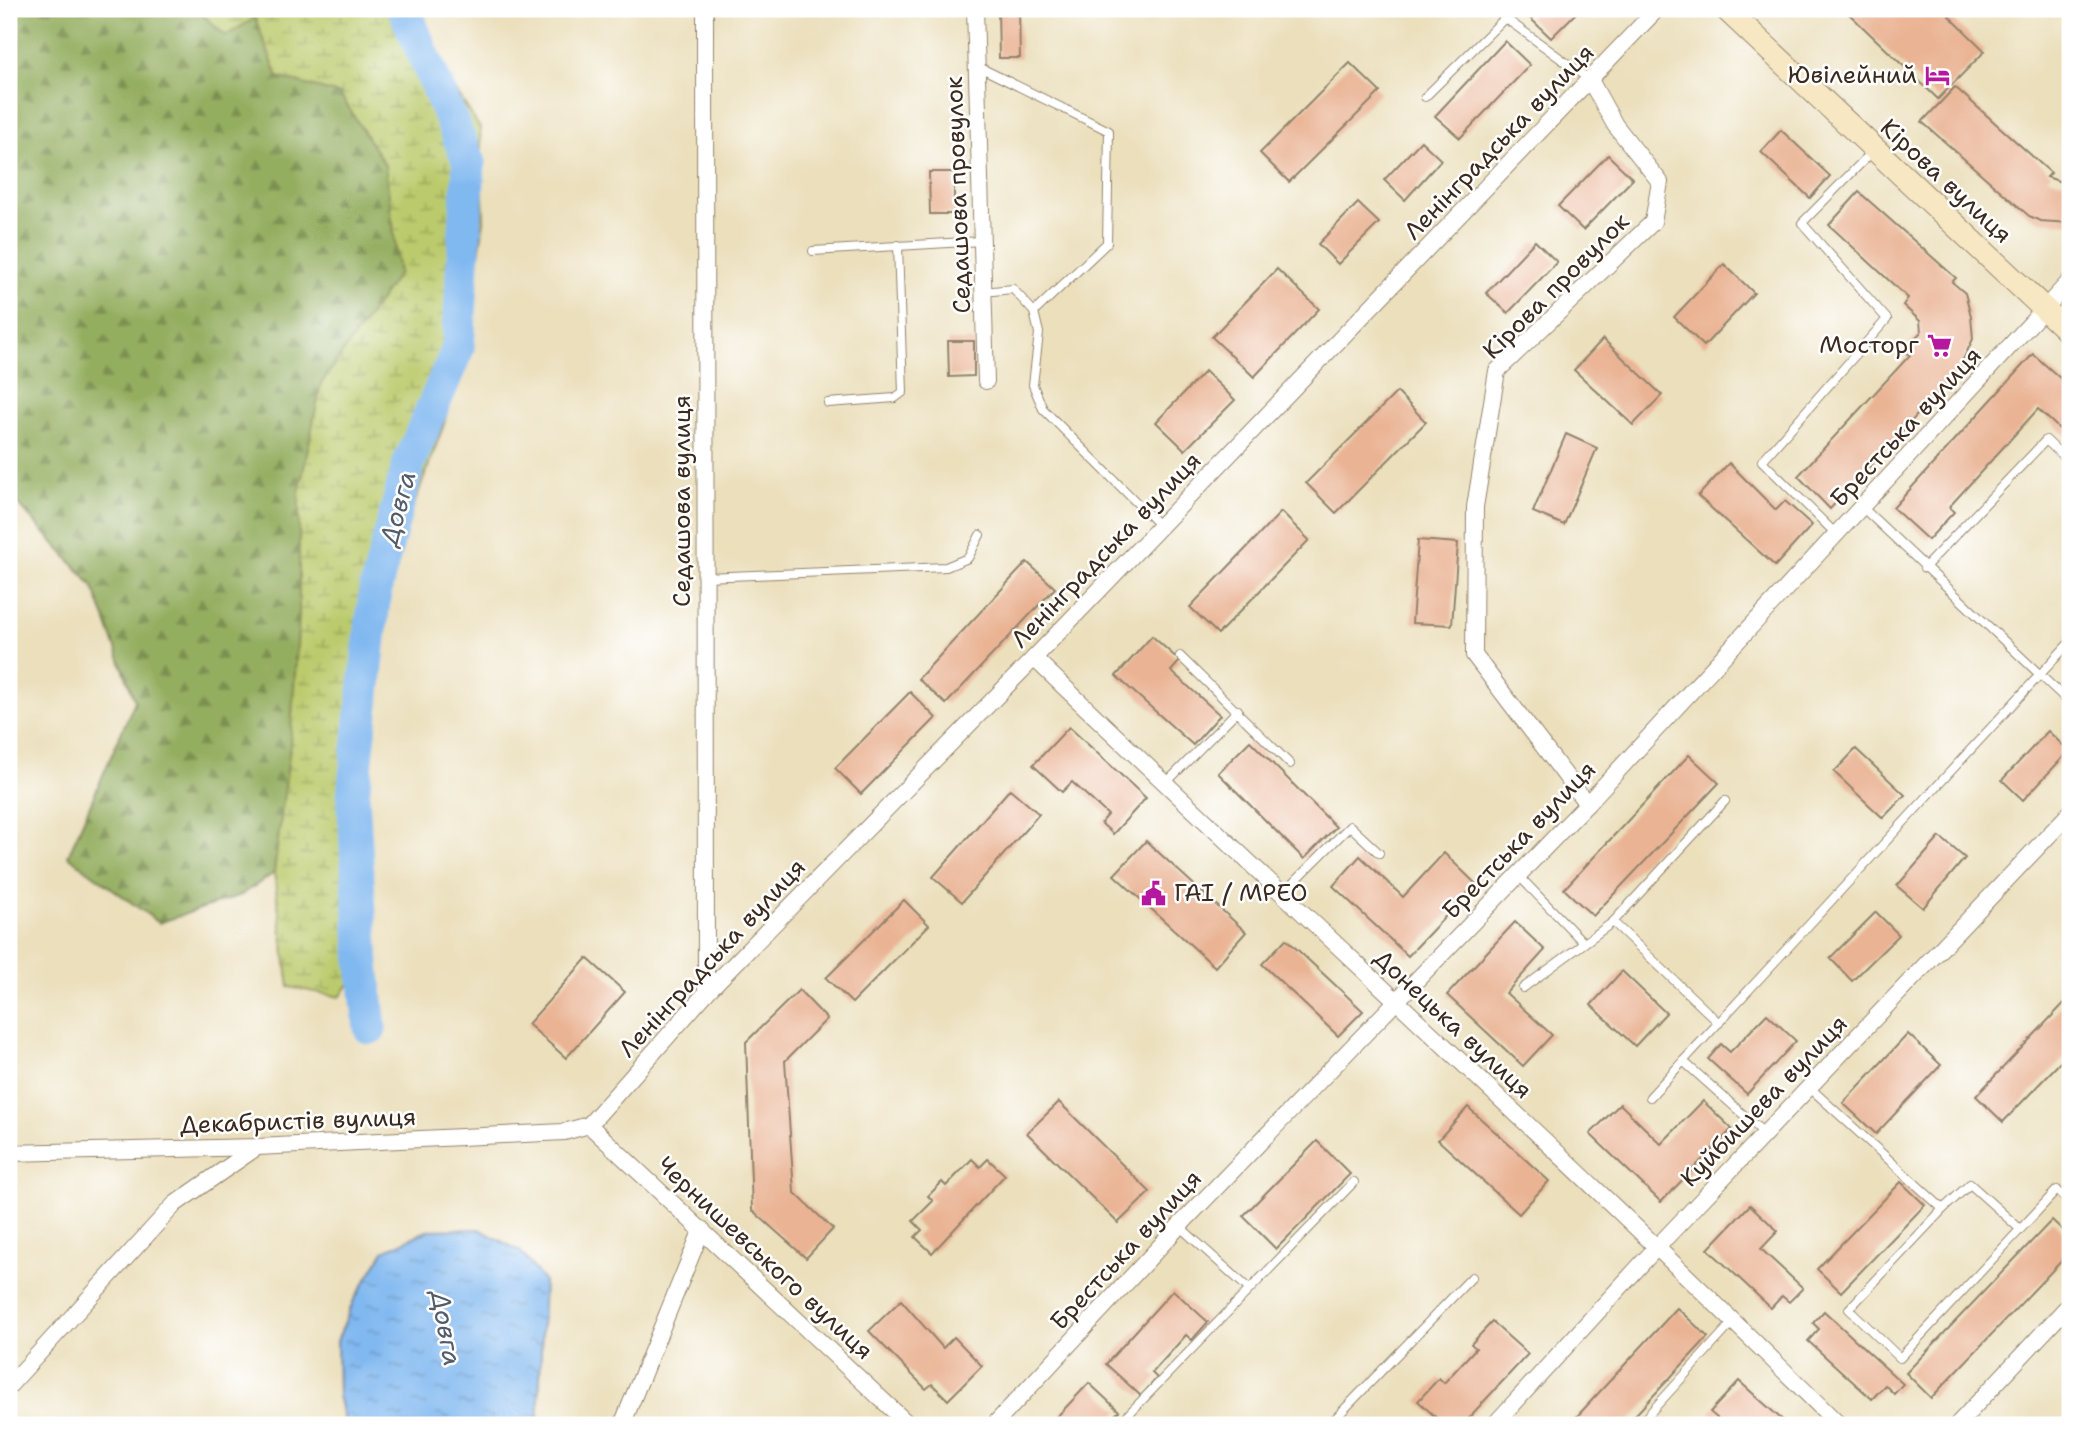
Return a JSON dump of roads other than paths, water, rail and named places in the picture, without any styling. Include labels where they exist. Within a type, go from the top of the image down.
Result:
[{"type":"main road","name":"Кірова вулиця","points":[[1726,9],[2070,333]]},
{"type":"street","name":"Седашова вулиця","points":[[705,9],[706,993]]},
{"type":"street","name":"Седашова провулок","points":[[975,9],[986,381]]},
{"type":"street","name":"Ленінградська вулиця","points":[[589,1125],[706,993],[1034,658],[1657,9]]},
{"type":"street","name":"Кірова провулок","points":[[1587,804],[1474,655],[1475,507],[1497,371],[1653,222],[1660,182],[1615,125],[1590,80]]},
{"type":"street","name":"Брестська вулиця","points":[[994,1425],[1179,1226],[1587,804],[1838,536],[2070,281]]},
{"type":"street","name":"Донецька вулиця","points":[[1034,658],[1283,893],[1394,1002],[1657,1247],[1839,1425]]},
{"type":"street","name":"Куйбишева вулиця","points":[[1494,1425],[1657,1247],[2070,813]]},
{"type":"street","name":"Декабристів вулиця","points":[[9,1153],[257,1147],[564,1132],[589,1125]]},
{"type":"street","name":"Чернишевського вулиця","points":[[589,1125],[909,1425]]},
{"type":"street","points":[[9,1386],[174,1205],[257,1147]]},
{"type":"street","points":[[622,1425],[702,1229]]},
{"type":"street","points":[[1957,1425],[2070,1304]]},
{"type":"lane","points":[[1425,97],[1505,18],[1590,80]]},
{"type":"lane","points":[[977,66],[1109,131],[1107,243],[1034,312]]},
{"type":"lane","points":[[1838,536],[1762,461],[1887,319],[1802,223],[1874,150]]},
{"type":"lane","points":[[813,251],[982,240]]},
{"type":"lane","points":[[828,403],[895,398],[903,392],[898,246]]},
{"type":"lane","points":[[983,292],[1013,289],[1034,312],[1039,333],[1033,384],[1043,410],[1160,526]]},
{"type":"lane","points":[[1924,568],[2046,440],[2070,463]]},
{"type":"lane","points":[[1863,508],[2070,703]]},
{"type":"lane","points":[[705,577],[946,567],[968,558],[981,535]]},
{"type":"lane","points":[[1650,1097],[2070,642]]},
{"type":"lane","points":[[1181,656],[1290,764]]},
{"type":"lane","points":[[1165,784],[1238,710]]},
{"type":"lane","points":[[1523,988],[1613,922],[1726,801]]},
{"type":"lane","points":[[1283,893],[1350,826],[1379,853]]},
{"type":"lane","points":[[1518,875],[1583,942]]},
{"type":"lane","points":[[1613,922],[1718,1023]]},
{"type":"lane","points":[[1683,1061],[1765,1133]]},
{"type":"lane","points":[[1809,1087],[1943,1209]]},
{"type":"lane","points":[[1118,1425],[1354,1182]]},
{"type":"lane","points":[[2020,1229],[1970,1184],[1849,1309],[1900,1358],[2057,1190],[2070,1203]]},
{"type":"lane","points":[[1179,1226],[1249,1289]]},
{"type":"lane","points":[[1329,1425],[1472,1277]]},
{"type":"lane","points":[[1639,1425],[1734,1321]]},
{"type":"water","points":[[479,1229],[521,1252],[544,1281],[538,1425],[345,1425],[338,1395],[337,1341],[354,1300],[384,1251],[428,1230]]},
{"type":"waterway","name":"Довга","points":[[370,1028],[363,964],[353,796],[375,591],[409,462],[458,348],[469,162],[404,9]]},
{"type":"place","name":"Ювілейний","points":[[1937,75]]},
{"type":"place","name":"Мосторг","points":[[1939,345]]},
{"type":"place","name":"ГАІ / МРЕО","points":[[1154,893]]}]
